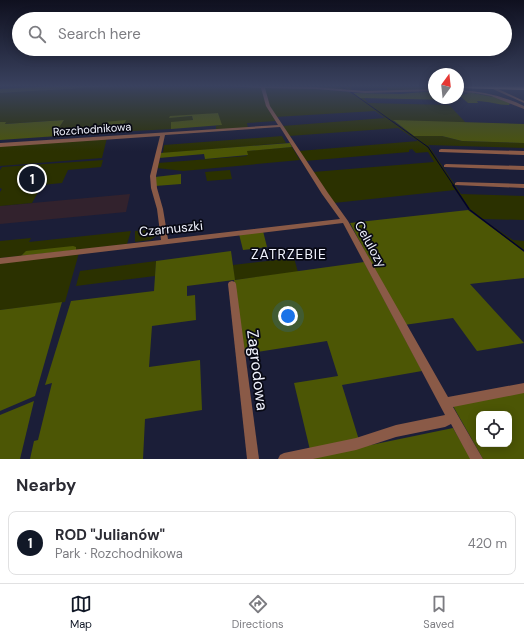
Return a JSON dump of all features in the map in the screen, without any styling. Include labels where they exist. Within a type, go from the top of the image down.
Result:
[{"type":"street","name":"Celulozy","points":[[269,107],[325,194],[345,221],[453,417]]},
{"type":"street","name":"Rozchodnikowa","points":[[0,145],[280,126]]},
{"type":"street","points":[[163,134],[153,176],[165,241]]},
{"type":"street","points":[[441,151],[524,153]]},
{"type":"street","points":[[446,166],[524,168]]},
{"type":"street","points":[[457,184],[524,186]]},
{"type":"street","name":"Czarnuszki","points":[[0,260],[345,221]]},
{"type":"street","name":"Zagrodowa","points":[[232,284],[253,459]]},
{"type":"street","points":[[445,403],[524,388]]},
{"type":"street","points":[[284,459],[356,444],[396,431],[445,421],[453,417],[477,459]]},
{"type":"shaded area","points":[[130,194],[126,212],[0,224],[0,206]]},
{"type":"green space","points":[[0,107],[267,107],[276,121],[247,123],[248,128],[216,130],[216,126],[221,125],[218,113],[170,118],[192,116],[193,121],[172,122],[171,129],[115,132],[116,128],[123,127],[125,121],[101,126],[58,129],[64,120],[4,124],[5,122],[0,122]]},
{"type":"green space","points":[[270,107],[451,107],[466,123],[393,121],[414,136],[442,136],[462,141],[524,143],[524,148],[428,145],[461,194],[524,196],[524,220],[482,219],[513,240],[524,241],[524,251],[469,210],[455,190],[334,203],[313,172],[434,162],[428,152],[416,153],[412,149],[409,150],[409,152],[305,161],[299,151],[418,141],[398,128],[289,136],[282,126],[385,118],[375,111],[275,117]]},
{"type":"green space","points":[[218,113],[222,125],[171,129],[171,122],[193,120],[192,116],[169,118],[170,116]]},
{"type":"green space","points":[[64,120],[58,129],[101,126],[104,122],[126,120],[123,127],[116,128],[115,132],[0,140],[0,122],[6,122],[5,124]]},
{"type":"green space","points":[[393,120],[524,124],[524,143],[462,141],[442,136],[414,136]]},
{"type":"green space","points":[[282,136],[286,143],[163,153],[164,145]]},
{"type":"green space","points":[[107,138],[102,158],[0,166],[0,146]]},
{"type":"green space","points":[[290,143],[292,147],[247,151],[248,155],[205,159],[204,154],[159,158],[160,153]]},
{"type":"green space","points":[[292,147],[300,160],[183,171],[157,168],[158,163],[247,156],[246,151]]},
{"type":"green space","points":[[103,160],[101,167],[68,170],[62,183],[42,185],[32,203],[0,206],[0,192],[2,189],[0,188],[0,170],[2,167]]},
{"type":"green space","points":[[230,170],[232,179],[207,181],[205,172]]},
{"type":"green space","points":[[181,174],[181,184],[155,186],[155,177]]},
{"type":"green space","points":[[468,210],[524,251],[524,278],[470,284],[524,343],[477,351],[453,318],[404,325],[350,223]]},
{"type":"green space","points":[[159,229],[155,237],[150,240],[135,242],[135,231]]},
{"type":"green space","points":[[131,231],[127,244],[23,254],[21,256],[0,258],[0,241],[31,238],[29,242]]},
{"type":"green space","points":[[263,231],[267,247],[243,250],[239,234]]},
{"type":"green space","points":[[73,246],[76,247],[76,250],[21,256],[26,251]]},
{"type":"green space","points":[[231,251],[235,280],[364,262],[422,371],[342,385],[359,440],[310,450],[294,383],[338,376],[327,341],[244,354],[234,280],[187,286],[187,296],[195,295],[196,320],[152,326],[149,367],[200,360],[202,410],[145,419],[143,459],[30,459],[34,441],[38,440],[52,383],[45,385],[71,301],[154,291],[156,261]]},
{"type":"green space","points":[[79,253],[65,302],[0,310],[0,262]]},
{"type":"green space","points":[[294,258],[298,272],[234,280],[233,265]]},
{"type":"green space","points":[[156,261],[155,276],[76,286],[80,271]]},
{"type":"green space","points":[[62,302],[35,396],[0,411],[0,310]]},
{"type":"green space","points":[[524,392],[524,459],[483,459],[476,447],[512,447],[512,411],[476,411],[476,447],[453,406]]},
{"type":"green space","points":[[34,401],[20,459],[0,459],[0,415]]},
{"type":"green space","points":[[453,428],[471,459],[303,459]]},
{"type":"waterway","points":[[373,107],[428,147],[454,186]]},
{"type":"waterway","points":[[453,185],[469,209]]},
{"type":"waterway","points":[[470,210],[524,251]]},
{"type":"place","name":"ROD \"Julianów\"","points":[[32,179]]},
{"type":"district","name":"ZATRZEBIE","points":[[289,254]]}]
